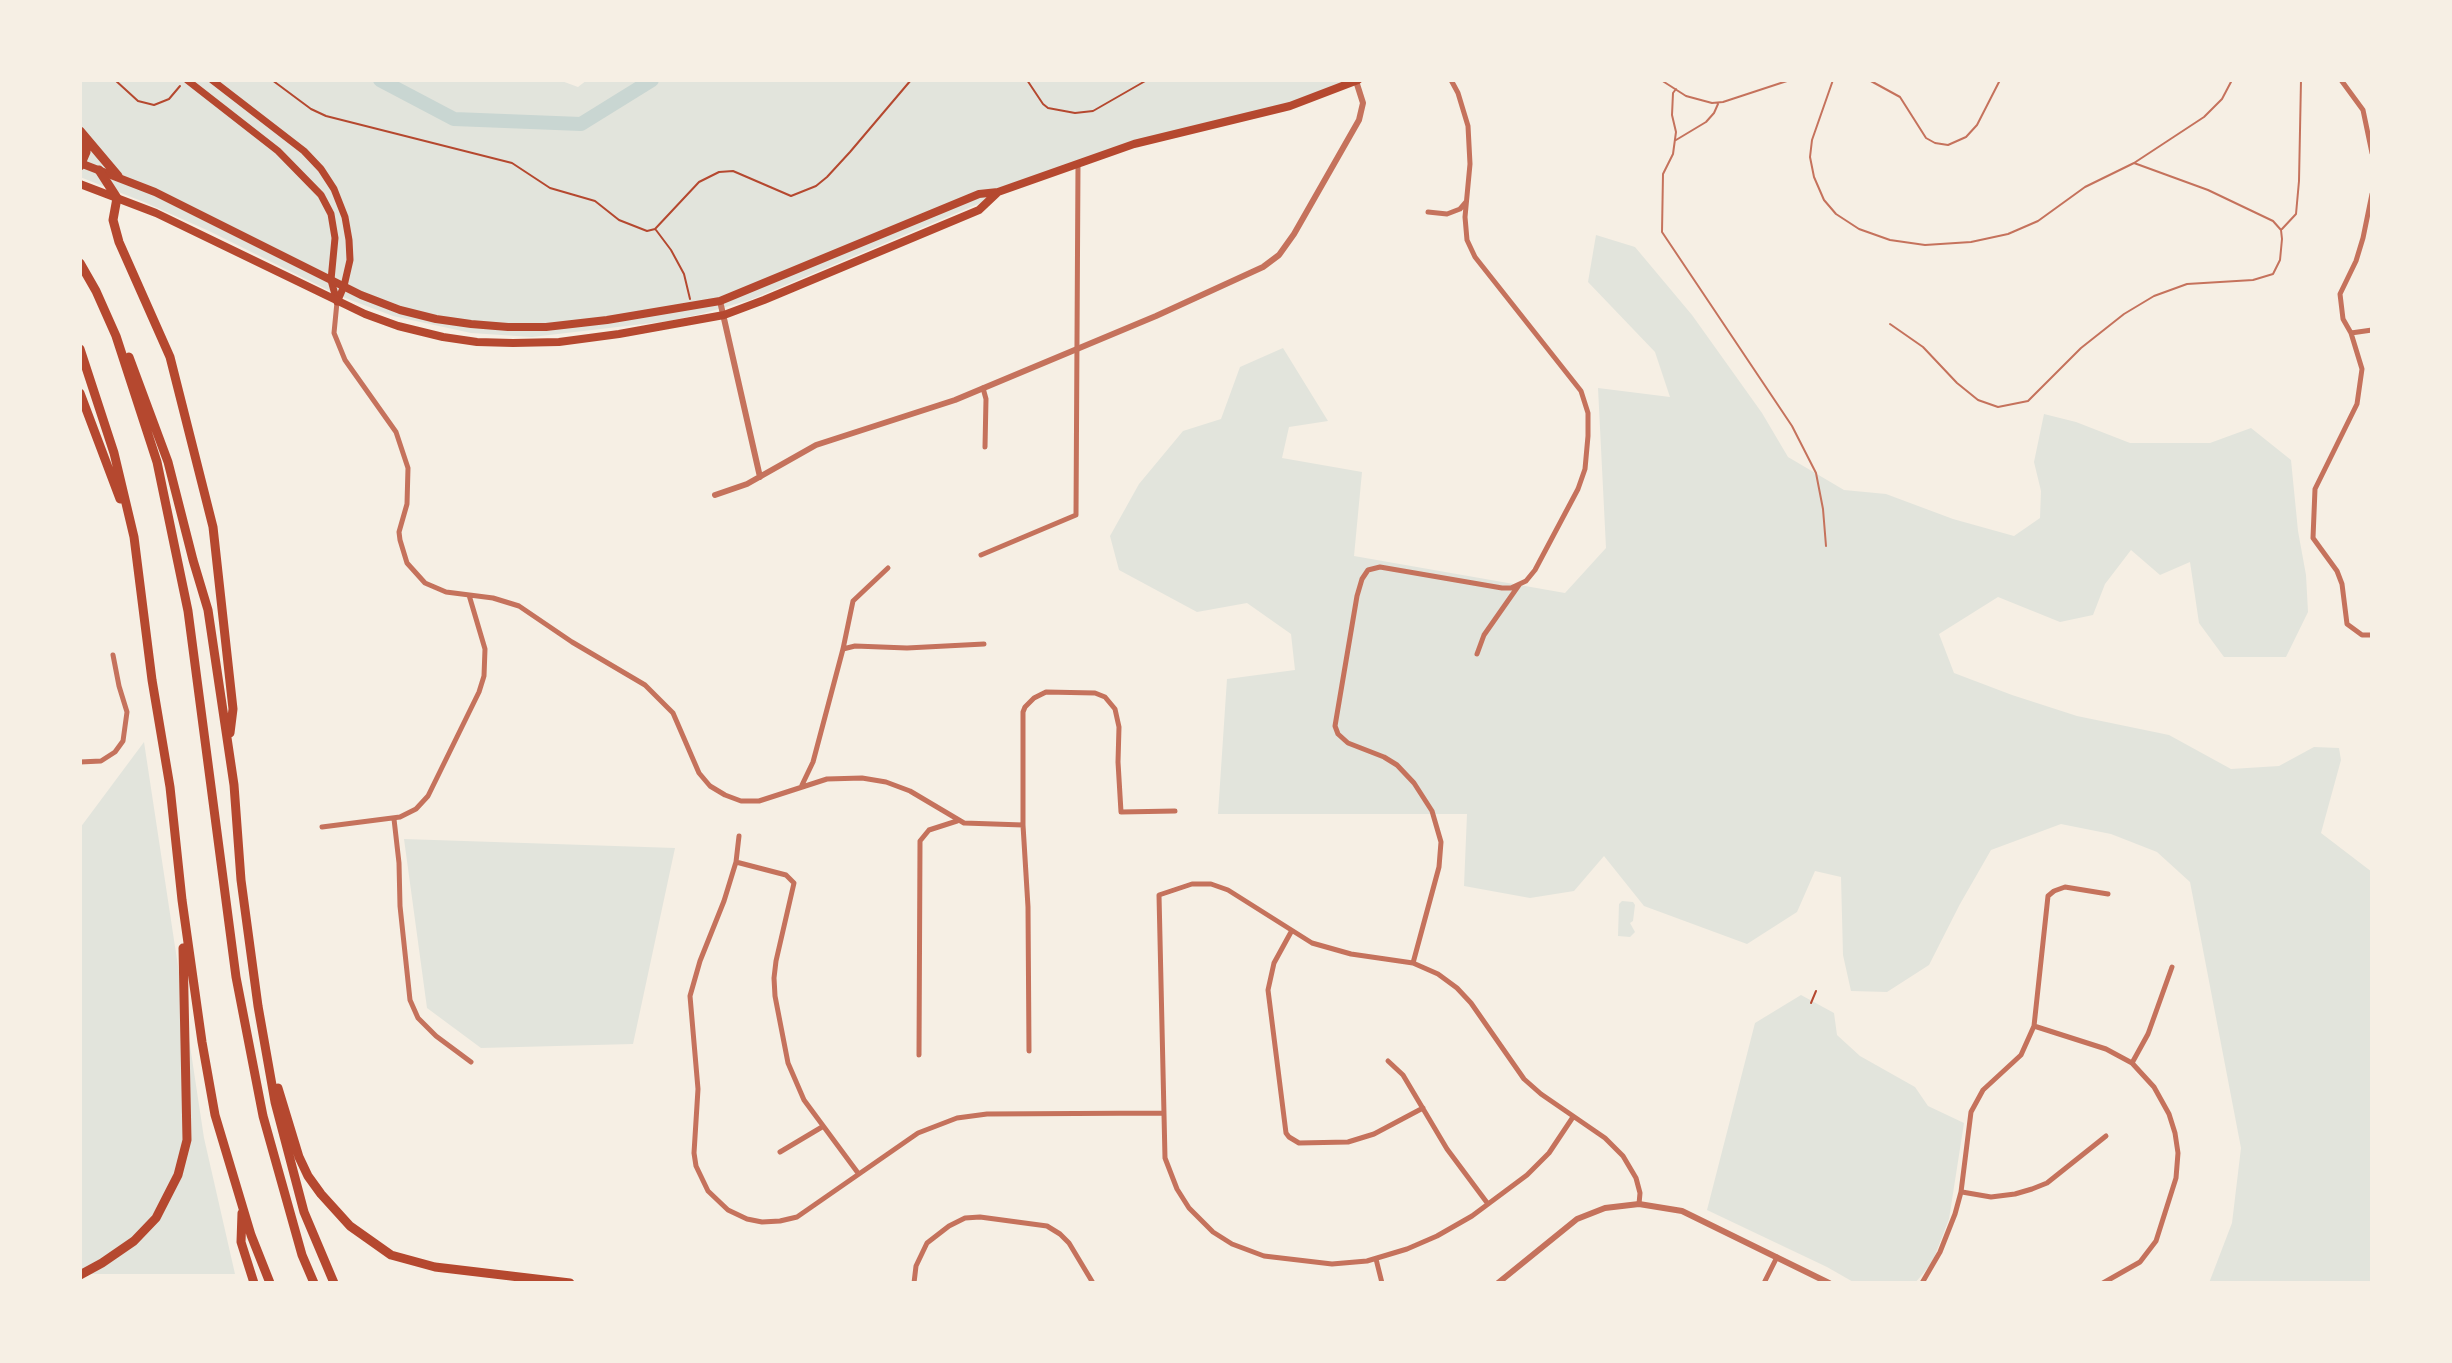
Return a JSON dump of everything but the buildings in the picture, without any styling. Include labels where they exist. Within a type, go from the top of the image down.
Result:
[{"type":"highway","points":[[81,164],[86,152],[83,135]]},
{"type":"highway","points":[[83,135],[118,176]]},
{"type":"highway","points":[[99,170],[117,198],[113,220],[119,242],[170,357],[213,527],[233,709],[228,744]]},
{"type":"highway","points":[[80,263],[116,336],[157,462],[181,568],[236,977],[263,1116],[302,1255],[314,1283]]},
{"type":"highway","points":[[116,336],[129,357],[155,421],[208,610],[228,744],[241,880],[258,1006],[275,1102],[304,1212],[334,1283]]},
{"type":"highway","points":[[80,349],[114,453],[134,537],[152,680],[170,787],[182,900],[215,1115],[242,1206],[270,1283]]},
{"type":"highway","points":[[80,393],[134,537]]},
{"type":"highway","points":[[80,1275],[134,1241],[156,1218],[178,1175],[187,1140],[182,900]]},
{"type":"highway","points":[[266,1046],[299,1157],[321,1194],[350,1226],[391,1255],[435,1267],[570,1283]]},
{"type":"highway","points":[[242,1206],[241,1242],[254,1283]]},
{"type":"main road","points":[[187,80],[278,151],[321,195],[331,214],[335,238],[331,280],[337,302]]},
{"type":"main road","points":[[212,80],[304,151],[334,189],[347,228],[350,260],[337,302]]},
{"type":"main road","points":[[81,164],[155,192],[361,295],[413,313],[459,323],[546,327],[720,301],[979,194],[998,192],[1134,144],[1290,106],[1357,81]]},
{"type":"main road","points":[[80,184],[156,213],[337,302],[398,326],[443,337],[513,343],[559,342],[724,315],[979,210],[998,192]]},
{"type":"street","points":[[1413,963],[1439,867],[1441,842],[1432,811],[1414,783],[1397,765],[1348,743],[1338,734],[1335,726],[1362,579],[1368,570],[1380,567],[1502,588],[1511,588],[1526,581],[1535,570],[1578,489],[1585,469],[1588,436],[1588,413],[1581,391],[1475,257],[1466,233],[1470,164],[1468,126],[1451,80]]},
{"type":"street","points":[[2341,80],[2363,110],[2372,153]]},
{"type":"street","points":[[715,495],[760,477],[816,445],[955,400],[1263,267],[1279,255],[1294,234],[1359,120],[1363,103],[1357,81]]},
{"type":"street","points":[[981,555],[1076,515],[1078,164]]},
{"type":"street","points":[[2372,194],[2356,261],[2340,294],[2343,319],[2351,333],[2362,369],[2357,404],[2315,489],[2313,538],[2337,571],[2342,584],[2347,624],[2362,635],[2372,635]]},
{"type":"street","points":[[1428,212],[1447,214],[1460,209],[1467,202]]},
{"type":"street","points":[[720,301],[760,477]]},
{"type":"street","points":[[337,302],[334,333],[345,360],[396,432],[408,468],[407,504],[399,532],[404,556],[412,571],[432,588],[502,599],[519,606],[645,685],[673,713],[699,773],[717,791],[733,799],[750,802],[838,778],[862,778],[886,782],[923,797],[958,821],[971,825],[1023,825]]},
{"type":"street","points":[[2351,333],[2372,330]]},
{"type":"street","points":[[983,387],[986,399],[985,447]]},
{"type":"street","points":[[802,786],[813,762],[853,601],[888,568]]},
{"type":"street","points":[[1477,654],[1484,635],[1520,584]]},
{"type":"street","points":[[322,827],[394,819],[411,812],[428,796],[482,684],[485,649],[469,595]]},
{"type":"street","points":[[843,649],[855,646],[907,648],[984,644]]},
{"type":"street","points":[[80,762],[101,761],[115,752],[123,741],[127,712],[113,655]]},
{"type":"street","points":[[1029,1051],[1023,712],[1034,698],[1046,692],[1095,693],[1105,697],[1112,705],[1119,727],[1121,812],[1175,811]]},
{"type":"street","points":[[394,819],[410,1000],[418,1018],[471,1062]]},
{"type":"street","points":[[919,1055],[920,844],[926,832],[958,821]]},
{"type":"street","points":[[739,836],[736,862],[690,996],[698,1089],[694,1153],[699,1175],[714,1198],[728,1210],[747,1219],[771,1222],[797,1217],[918,1133],[957,1118],[987,1114],[1164,1113]]},
{"type":"street","points":[[736,862],[786,875],[794,883],[776,961],[775,996],[791,1070],[804,1100],[858,1173]]},
{"type":"street","points":[[1573,1117],[1536,1167],[1488,1204],[1437,1236],[1376,1259],[1332,1264],[1276,1257],[1249,1251],[1222,1239],[1196,1217],[1177,1189],[1165,1158],[1159,895],[1192,884],[1211,884],[1241,898],[1291,932],[1326,949],[1413,963],[1438,974],[1457,988],[1473,1006],[1524,1079],[1605,1138],[1623,1156],[1636,1178],[1639,1204]]},
{"type":"street","points":[[1922,1283],[1944,1245],[1961,1192],[1968,1121],[1974,1104],[1983,1090],[2021,1055],[2034,1026],[2048,896],[2065,887],[2108,894]]},
{"type":"street","points":[[1291,932],[1274,963],[1268,990],[1286,1133],[1299,1143],[1348,1142],[1374,1134],[1423,1108]]},
{"type":"street","points":[[2132,1063],[2148,1034],[2172,967]]},
{"type":"street","points":[[2034,1026],[2106,1049],[2132,1063],[2154,1087],[2169,1114],[2177,1143],[2177,1170],[2153,1247],[2135,1266],[2107,1282]]},
{"type":"street","points":[[1388,1061],[1403,1075],[1447,1150],[1488,1204]]},
{"type":"street","points":[[780,1152],[822,1127]]},
{"type":"street","points":[[1961,1192],[1991,1197],[2032,1189],[2047,1183],[2106,1136]]},
{"type":"street","points":[[1498,1283],[1577,1219],[1605,1208],[1639,1204],[1682,1211],[1829,1283]]},
{"type":"street","points":[[914,1283],[916,1266],[927,1243],[965,1218],[980,1217],[1047,1226],[1069,1243],[1093,1283]]},
{"type":"street","points":[[1764,1283],[1777,1257]]},
{"type":"street","points":[[1376,1259],[1382,1283]]},
{"type":"lane","points":[[1661,80],[1703,102],[1718,103],[1790,80]]},
{"type":"lane","points":[[1833,80],[1812,140],[1810,157],[1824,200],[1836,214],[1859,229],[1890,240],[1925,245],[1971,242],[2008,234],[2038,221],[2085,187],[2134,163],[2204,117],[2222,99],[2232,80]]},
{"type":"lane","points":[[1869,80],[1900,97],[1926,138],[1948,145],[1966,137],[1977,125],[2000,80]]},
{"type":"lane","points":[[1890,324],[1923,347],[1978,400],[1998,407],[2021,404],[2028,401],[2081,348],[2124,314],[2154,296],[2187,284],[2253,280],[2273,274],[2280,260],[2281,230],[2296,214],[2301,80]]},
{"type":"lane","points":[[1676,89],[1673,93],[1675,141],[1673,154],[1663,174],[1662,232],[1792,426],[1816,473],[1826,546]]},
{"type":"lane","points":[[1675,141],[1706,122],[1718,103]]},
{"type":"lane","points":[[2134,163],[2208,190],[2273,221],[2281,230]]},
{"type":"path","points":[[115,80],[138,101],[154,105],[169,99],[180,86]]},
{"type":"path","points":[[272,80],[311,109],[326,116],[512,163],[550,188],[595,201],[619,220],[647,231],[655,229],[699,182],[719,172],[733,171],[791,196],[816,186],[850,152],[911,80]]},
{"type":"path","points":[[1027,80],[1048,108],[1075,113],[1093,111],[1147,80]]},
{"type":"path","points":[[655,229],[684,274],[692,306]]},
{"type":"path","points":[[1811,1003],[1816,991]]},
{"type":"shaded area","points":[[80,80],[559,80],[578,87],[587,80],[1359,80],[1333,91],[1135,144],[990,199],[750,300],[669,321],[532,337],[471,333],[393,316],[340,296],[209,231],[80,177]]},
{"type":"shaded area","points":[[1596,235],[1635,247],[1692,315],[1762,413],[1788,457],[1844,490],[1886,494],[1953,519],[2014,536],[2040,518],[2041,491],[2034,462],[2044,414],[2076,422],[2130,443],[2210,443],[2251,428],[2291,460],[2308,612],[2286,657],[2224,657],[2199,623],[2190,562],[2160,575],[2131,550],[2105,584],[2093,615],[2060,622],[1998,597],[1939,634],[1954,673],[2077,716],[2169,735],[2231,769],[2279,766],[2314,747],[2339,748],[2341,760],[2321,833],[2372,872],[2372,1283],[2209,1283],[2232,1223],[2241,1148],[2190,882],[2157,852],[2111,834],[2061,824],[1991,850],[1929,965],[1887,992],[1851,991],[1843,955],[1841,877],[1815,871],[1797,912],[1747,944],[1644,906],[1604,856],[1574,891],[1530,898],[1464,886],[1467,814],[1218,814],[1227,679],[1295,670],[1291,634],[1247,603],[1197,612],[1119,570],[1110,536],[1139,484],[1183,431],[1221,419],[1240,367],[1283,348],[1328,421],[1289,427],[1282,458],[1362,472],[1354,556],[1565,593],[1606,548],[1598,388],[1670,397],[1655,352],[1588,282]]},
{"type":"shaded area","points":[[144,742],[204,1138],[235,1274],[80,1274],[80,828]]},
{"type":"shaded area","points":[[404,839],[675,848],[633,1044],[481,1048],[427,1008]]},
{"type":"shaded area","points":[[1622,901],[1635,905],[1630,923],[1635,932],[1630,937],[1618,936],[1619,904]]},
{"type":"shaded area","points":[[1801,995],[1834,1013],[1837,1035],[1860,1056],[1915,1087],[1928,1106],[1964,1123],[1949,1219],[1932,1263],[1915,1283],[1855,1283],[1707,1210],[1755,1023]]},
{"type":"waterway","points":[[380,80],[454,119],[581,124],[652,80]]}]
